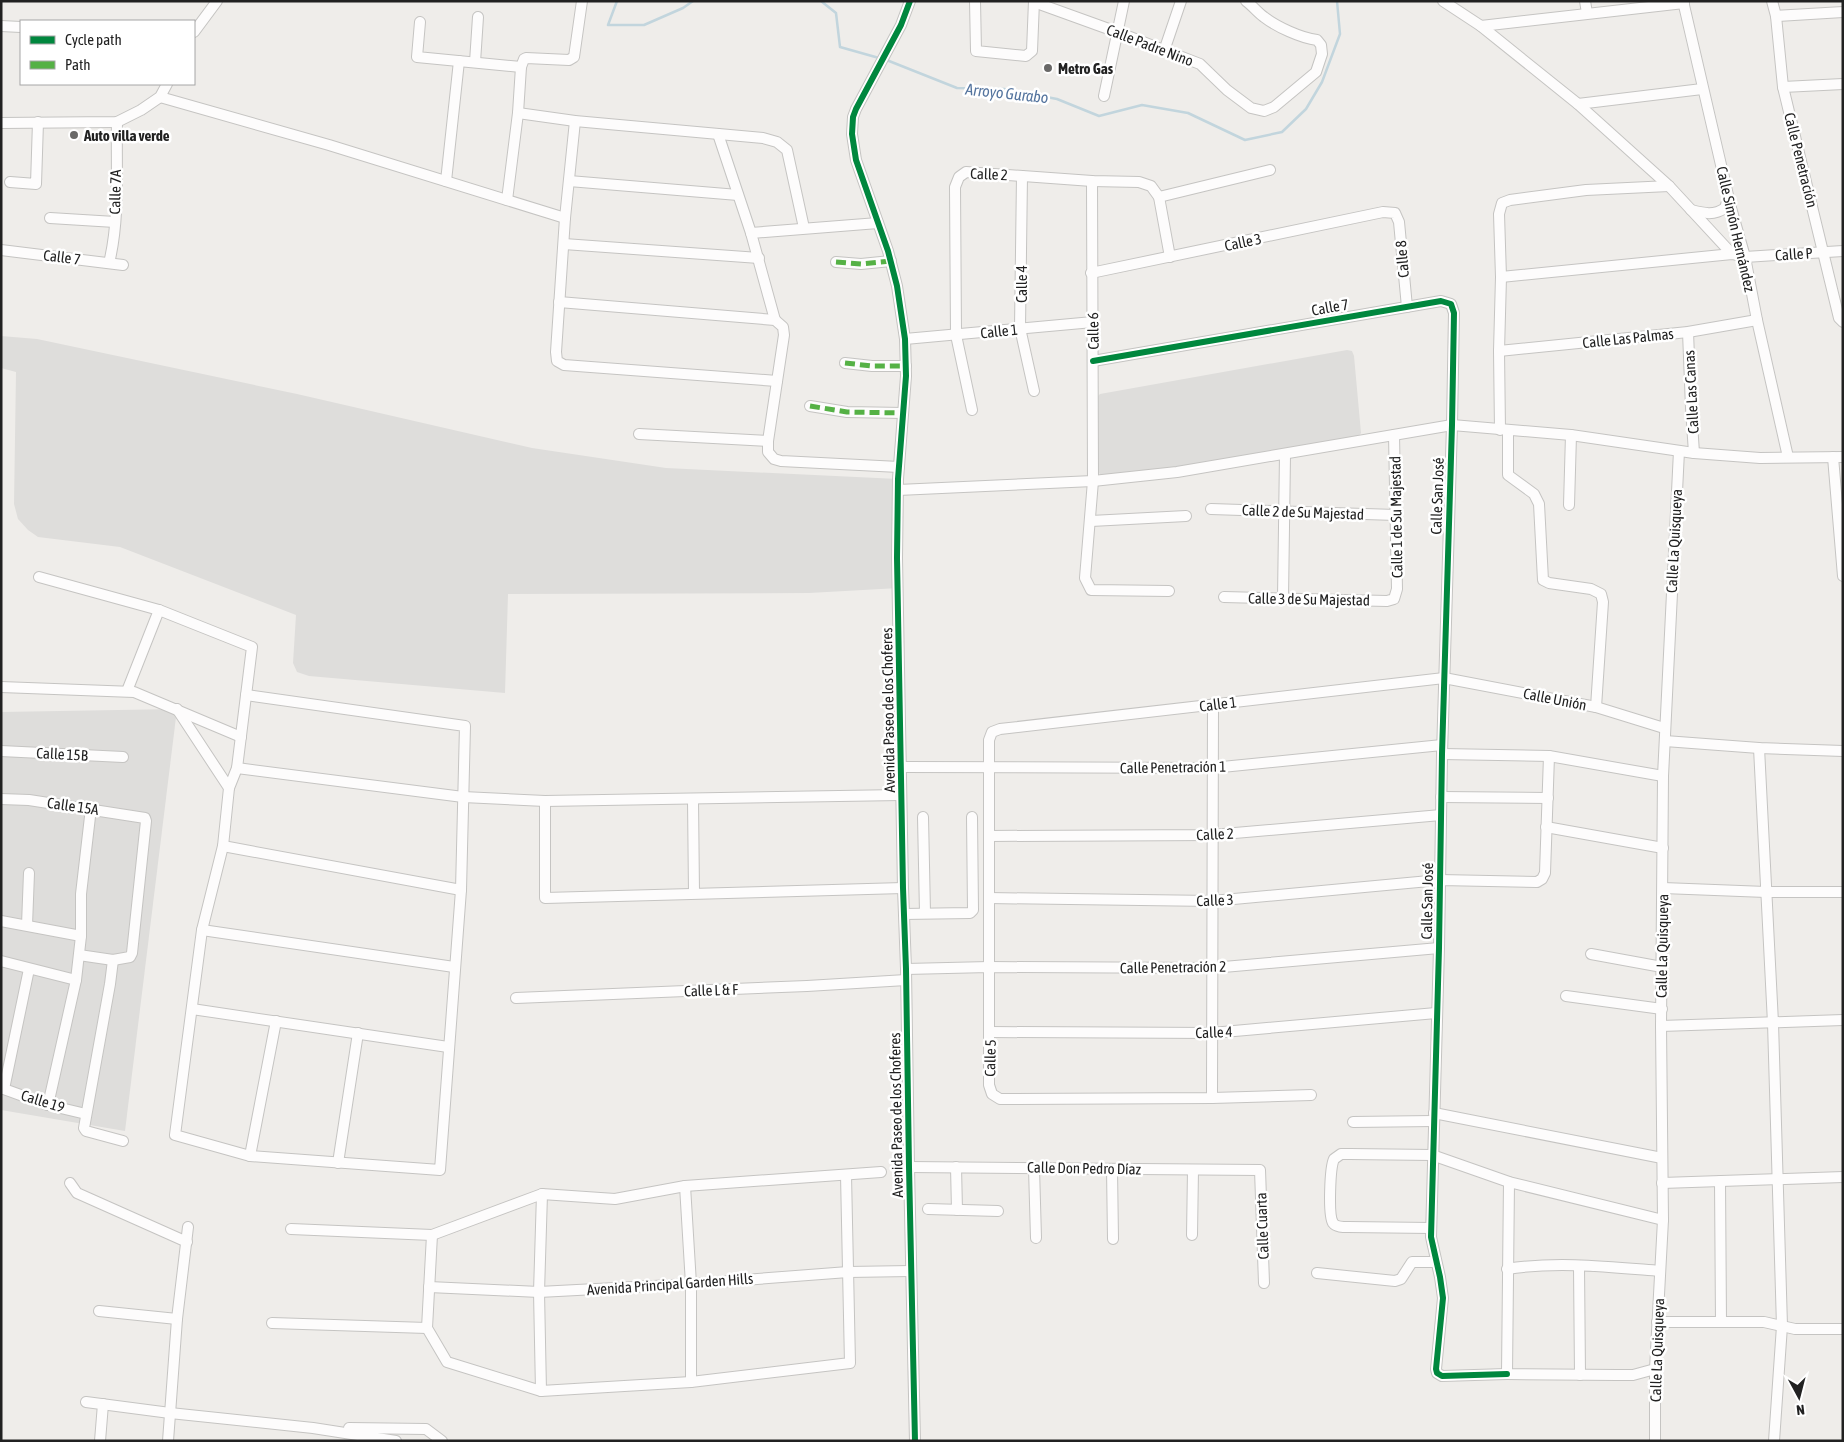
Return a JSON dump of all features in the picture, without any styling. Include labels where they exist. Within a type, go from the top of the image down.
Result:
[{"type":"street","points":[[195,31],[217,1]]},
{"type":"street","points":[[508,200],[521,67],[526,58],[569,60],[574,57],[582,1]]},
{"type":"street","name":"Avenida Paseo de los Choferes","points":[[910,1],[901,26],[856,109],[853,117],[852,134],[856,160],[898,286],[905,339],[906,366],[899,467],[897,558],[915,1441]]},
{"type":"street","points":[[975,1],[976,50],[1026,56],[1031,54],[1032,50],[1034,2]]},
{"type":"street","points":[[1104,96],[1124,1]]},
{"type":"street","points":[[1164,51],[1181,1]]},
{"type":"street","points":[[1246,1],[1260,5]]},
{"type":"street","points":[[1443,1],[1481,26],[1578,104],[1669,186],[1732,254]]},
{"type":"street","points":[[1586,1],[1587,14]]},
{"type":"street","name":"Calle Penetración","points":[[1772,1],[1776,16],[1784,87],[1841,320]]},
{"type":"street","name":"Calle Padre Nino","points":[[1034,2],[1200,64],[1227,90],[1251,108],[1264,111],[1274,107],[1316,72],[1322,54],[1321,45],[1317,40],[1309,40],[1290,32],[1263,17],[1260,5]]},
{"type":"street","points":[[1481,26],[1683,2]]},
{"type":"street","name":"Calle Simón Hernández","points":[[1683,2],[1728,198],[1745,258],[1756,320],[1788,457]]},
{"type":"street","points":[[1776,16],[1843,12]]},
{"type":"street","points":[[475,62],[478,18]]},
{"type":"street","points":[[420,22],[417,57],[521,67]]},
{"type":"street","points":[[1,26],[20,27]]},
{"type":"street","points":[[446,181],[459,61]]},
{"type":"street","points":[[1784,87],[1843,84]]},
{"type":"street","points":[[1,123],[116,122],[141,110],[160,97],[166,85]]},
{"type":"street","points":[[1578,104],[1702,89]]},
{"type":"street","points":[[160,97],[329,145],[565,218]]},
{"type":"street","points":[[518,113],[575,121],[763,138],[778,142],[787,150],[804,228]]},
{"type":"street","points":[[575,121],[565,218],[557,360],[564,365],[777,381]]},
{"type":"street","points":[[10,182],[36,184],[38,122]]},
{"type":"street","name":"Calle 7A","points":[[109,263],[113,248],[115,222],[116,122]]},
{"type":"street","points":[[718,134],[759,258],[775,320],[783,327],[784,335],[768,452],[774,458],[781,461],[899,467]]},
{"type":"street","points":[[1170,257],[1159,197],[1270,170]]},
{"type":"street","name":"Calle 2","points":[[972,410],[956,335],[955,187],[959,177],[966,172],[1092,181],[1139,182],[1151,186],[1159,197]]},
{"type":"street","name":"Calle 4","points":[[1022,176],[1020,328],[1034,391]]},
{"type":"street","name":"Calle 6","points":[[1092,181],[1093,481],[1085,578],[1090,590],[1169,591]]},
{"type":"street","points":[[569,182],[738,195]]},
{"type":"street","points":[[1596,706],[1603,602],[1601,594],[1591,588],[1549,583],[1543,580],[1539,504],[1534,494],[1508,475],[1499,351],[1502,277],[1499,214],[1502,203],[1510,200],[1586,190],[1669,186]]},
{"type":"street","points":[[1690,209],[1706,214],[1718,212],[1725,208],[1728,198]]},
{"type":"street","name":"Calle 3","points":[[1091,273],[1383,212],[1395,212]]},
{"type":"street","name":"Calle 8","points":[[1395,212],[1399,222],[1407,307]]},
{"type":"street","points":[[50,218],[115,222]]},
{"type":"street","points":[[751,232],[878,223]]},
{"type":"street","points":[[564,244],[759,258]]},
{"type":"street","name":"Calle 7","points":[[1,250],[124,264]]},
{"type":"street","name":"Calle P","points":[[1745,258],[1843,251]]},
{"type":"street","points":[[1502,277],[1732,254],[1745,258]]},
{"type":"street","points":[[836,262],[861,264],[891,261]]},
{"type":"street","name":"Calle 7","points":[[1093,361],[1441,301],[1451,304],[1454,313],[1452,425]]},
{"type":"street","points":[[560,302],[775,320]]},
{"type":"street","name":"Calle Las Palmas","points":[[1499,351],[1688,332],[1756,320]]},
{"type":"street","name":"Calle 1","points":[[905,339],[1093,322]]},
{"type":"street","name":"Calle Las Canas","points":[[1688,332],[1690,408],[1694,452]]},
{"type":"street","points":[[845,363],[872,366],[906,366]]},
{"type":"street","points":[[810,406],[847,412],[903,413]]},
{"type":"street","points":[[898,490],[1093,481],[1176,472],[1285,455],[1452,425],[1504,431],[1571,435],[1679,451],[1760,458],[1838,457],[1843,576]]},
{"type":"street","name":"Calle San José","points":[[1452,425],[1430,1237],[1443,1298],[1436,1369],[1438,1374],[1442,1376],[1507,1374]]},
{"type":"street","points":[[639,434],[768,441]]},
{"type":"street","name":"Calle 1 de Su Majestad","points":[[1394,435],[1397,588],[1394,599]]},
{"type":"street","points":[[1569,505],[1571,435]]},
{"type":"street","name":"Calle La Quisqueya","points":[[1655,1441],[1655,1369],[1663,1220],[1661,1026],[1664,728],[1679,451]]},
{"type":"street","points":[[1283,598],[1285,455]]},
{"type":"street","name":"Calle 2 de Su Majestad","points":[[1211,509],[1396,515]]},
{"type":"street","points":[[1090,521],[1186,516]]},
{"type":"street","points":[[38,577],[159,610],[252,647],[246,695],[241,737],[237,768],[229,788],[223,846],[202,930],[175,1135],[250,1156],[440,1170],[460,890],[466,726],[246,695]]},
{"type":"street","name":"Calle 3 de Su Majestad","points":[[1224,597],[1387,601],[1394,599]]},
{"type":"street","points":[[127,691],[159,610]]},
{"type":"street","name":"Calle 1","points":[[992,732],[1000,729],[1444,678]]},
{"type":"street","name":"Calle Unión","points":[[1444,678],[1596,706],[1664,728]]},
{"type":"street","points":[[1,687],[134,692],[241,737]]},
{"type":"street","points":[[1212,1098],[1213,704]]},
{"type":"street","points":[[177,709],[229,788]]},
{"type":"street","name":"Calle 5","points":[[992,732],[989,740],[989,1085],[992,1094],[1000,1099],[1212,1098],[1311,1095]]},
{"type":"street","points":[[1665,741],[1759,748],[1843,751]]},
{"type":"street","points":[[1759,748],[1779,1179],[1782,1326],[1774,1441]]},
{"type":"street","name":"Calle Penetración 1","points":[[902,767],[1212,768],[1442,749],[1549,756],[1663,776]]},
{"type":"street","name":"Calle 15B","points":[[1,751],[123,757]]},
{"type":"street","name":"Calle 3","points":[[989,898],[1212,901],[1440,880],[1537,882],[1542,879],[1545,873],[1549,756]]},
{"type":"street","points":[[237,768],[463,796],[545,801],[901,795]]},
{"type":"street","points":[[1441,797],[1548,798]]},
{"type":"street","name":"Calle 15A","points":[[1,799],[28,800],[91,808],[145,818],[132,953],[126,960],[113,960]]},
{"type":"street","points":[[693,800],[694,893]]},
{"type":"street","points":[[545,801],[545,898],[903,888]]},
{"type":"street","points":[[48,1105],[76,980],[81,936],[81,894],[91,808]]},
{"type":"street","name":"Calle 2","points":[[989,836],[1212,835],[1440,816]]},
{"type":"street","points":[[923,817],[924,913]]},
{"type":"street","points":[[904,914],[967,914],[972,910],[972,817]]},
{"type":"street","points":[[1546,827],[1663,848]]},
{"type":"street","points":[[223,846],[460,890]]},
{"type":"street","points":[[27,926],[29,873]]},
{"type":"street","points":[[1663,888],[1766,892],[1843,892]]},
{"type":"street","points":[[1,920],[81,936]]},
{"type":"street","points":[[202,930],[454,967]]},
{"type":"street","name":"Calle Penetración 2","points":[[906,968],[1212,968],[1439,948]]},
{"type":"street","points":[[1591,954],[1662,967]]},
{"type":"street","points":[[79,955],[113,960],[84,1128],[86,1131],[123,1141]]},
{"type":"street","points":[[1,961],[76,980]]},
{"type":"street","points":[[3,1088],[29,969]]},
{"type":"street","name":"Calle L & F","points":[[516,998],[906,980]]},
{"type":"street","points":[[1566,996],[1662,1009]]},
{"type":"street","points":[[192,1008],[448,1047]]},
{"type":"street","name":"Calle 4","points":[[990,1032],[1212,1033],[1436,1013]]},
{"type":"street","points":[[1661,1026],[1843,1020]]},
{"type":"street","points":[[250,1156],[276,1021]]},
{"type":"street","points":[[338,1163],[358,1034]]},
{"type":"street","name":"Calle 19","points":[[3,1088],[48,1105],[86,1114]]},
{"type":"street","points":[[1353,1122],[1433,1117],[1662,1158]]},
{"type":"street","points":[[1431,1228],[1336,1226],[1333,1223],[1331,1213],[1330,1169],[1334,1159],[1342,1154],[1432,1155],[1508,1182],[1663,1220]]},
{"type":"street","name":"Calle Don Pedro Díaz","points":[[909,1167],[1260,1170]]},
{"type":"street","points":[[956,1167],[957,1210]]},
{"type":"street","points":[[1034,1168],[1036,1238]]},
{"type":"street","points":[[1112,1169],[1113,1238]]},
{"type":"street","points":[[1192,1235],[1193,1170]]},
{"type":"street","name":"Calle Cuarta","points":[[1260,1170],[1264,1283]]},
{"type":"street","points":[[291,1229],[432,1235],[542,1194],[615,1199],[685,1186],[881,1172]]},
{"type":"street","points":[[432,1235],[427,1328],[447,1362],[541,1391],[692,1382],[850,1363],[846,1175]]},
{"type":"street","points":[[1662,1183],[1843,1177]]},
{"type":"street","points":[[1720,1181],[1721,1322]]},
{"type":"street","points":[[1508,1182],[1507,1374],[1632,1374],[1655,1369]]},
{"type":"street","points":[[70,1183],[77,1193],[187,1242]]},
{"type":"street","points":[[685,1186],[691,1284],[692,1382]]},
{"type":"street","points":[[541,1391],[539,1292],[542,1194]]},
{"type":"street","points":[[928,1209],[998,1211]]},
{"type":"street","points":[[168,1441],[177,1319],[188,1227]]},
{"type":"street","points":[[1317,1273],[1395,1281],[1401,1279],[1412,1262],[1436,1262]]},
{"type":"street","points":[[1507,1269],[1529,1266],[1660,1271]]},
{"type":"street","points":[[1579,1267],[1580,1375]]},
{"type":"street","name":"Avenida Principal Garden Hills","points":[[429,1287],[539,1292],[691,1284],[848,1272],[911,1271]]},
{"type":"street","points":[[99,1311],[177,1319]]},
{"type":"street","points":[[1657,1322],[1764,1322],[1811,1330],[1843,1329]]},
{"type":"street","points":[[272,1323],[427,1328]]},
{"type":"street","points":[[86,1402],[313,1428],[396,1441]]},
{"type":"street","points":[[100,1441],[103,1404]]},
{"type":"street","points":[[313,1428],[426,1429],[442,1441]]},
{"type":"shaded area","points":[[1,336],[37,339],[297,394],[532,448],[666,468],[898,479],[899,588],[809,593],[508,594],[505,693],[309,676],[297,672],[293,663],[296,615],[120,547],[38,537],[18,519],[14,504],[16,372],[1,368]]},
{"type":"shaded area","points":[[1347,350],[1352,351],[1354,356],[1361,433],[1358,437],[1208,465],[1107,476],[1101,475],[1097,471],[1098,396],[1100,394]]},
{"type":"shaded area","points":[[177,709],[125,1131],[1,1110],[1,712]]},
{"type":"waterway","name":"Arroyo Gurabo","points":[[617,1],[608,25],[644,25],[683,8],[693,1]]},
{"type":"waterway","name":"Arroyo Gurabo","points":[[821,1],[836,13],[840,47],[879,58]]},
{"type":"waterway","name":"Arroyo Gurabo","points":[[884,59],[957,88],[1004,89],[1057,99],[1099,116],[1142,105],[1188,113],[1245,140],[1282,132],[1306,109],[1322,82],[1340,34],[1337,1]]},
{"type":"marked path","points":[[836,262],[861,264],[891,261]]},
{"type":"marked path","points":[[845,363],[872,366],[906,366]]},
{"type":"marked path","points":[[810,406],[847,412],[903,413]]},
{"type":"cycle path","points":[[910,1],[901,25],[856,109],[853,117],[852,134],[856,160],[888,251],[897,286],[905,339],[906,376],[898,479],[897,558],[915,1441]]},
{"type":"cycle path","points":[[1093,361],[1441,301],[1451,304],[1454,313],[1452,425],[1431,1237],[1443,1298],[1436,1369],[1437,1373],[1442,1376],[1507,1374]]},
{"type":"place","name":"Metro Gas","points":[[1048,68]]},
{"type":"place","name":"Auto villa verde","points":[[74,135]]}]
